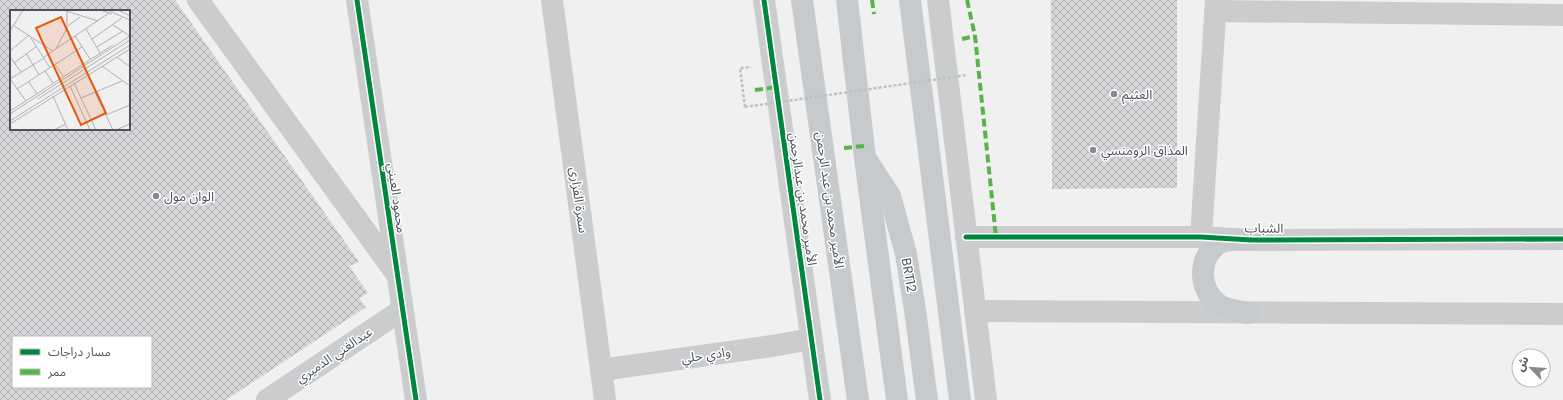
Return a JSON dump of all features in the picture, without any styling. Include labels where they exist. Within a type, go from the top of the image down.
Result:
[{"type":"main road","name":"الأمير محمد بن عبد الرحمن","points":[[802,0],[858,400]]},
{"type":"main road","name":"BRT12","points":[[848,0],[865,158],[897,400]]},
{"type":"main road","points":[[910,0],[960,400]]},
{"type":"main road","name":"BRT12","points":[[865,158],[890,196],[906,254],[927,400]]},
{"type":"main road","points":[[1248,313],[1220,306],[1208,295],[1202,281],[1203,266],[1210,252],[1221,242],[1251,240]]},
{"type":"street","points":[[198,0],[397,275]]},
{"type":"street","name":"محمود العيني","points":[[357,0],[416,400]]},
{"type":"street","name":"سمرة الفزارى","points":[[552,0],[605,400]]},
{"type":"street","name":"الأمير محمد بن عبدالرحمن","points":[[764,0],[820,400]]},
{"type":"street","points":[[938,0],[986,400]]},
{"type":"street","points":[[1201,237],[1216,6],[1563,15]]},
{"type":"street","name":"الشباب","points":[[966,237],[1201,237],[1251,240],[1563,239]]},
{"type":"street","name":"عبدالغني الدميري","points":[[267,400],[402,310]]},
{"type":"street","points":[[975,311],[1563,314]]},
{"type":"street","name":"وادي حلي","points":[[601,370],[772,346],[811,339]]},
{"type":"path","points":[[752,67],[740,68],[745,107],[967,75]]},
{"type":"building","name":"الوان مول","points":[[0,0],[175,0],[359,262],[349,266],[368,293],[359,298],[366,307],[226,400],[0,400]]},
{"type":"building","name":"العثيم","points":[[1051,0],[1177,0],[1177,188],[1052,189]]},
{"type":"marked path","points":[[872,0],[874,14]]},
{"type":"marked path","points":[[967,0],[975,36],[996,237]]},
{"type":"marked path","points":[[962,39],[975,36]]},
{"type":"marked path","points":[[755,90],[777,87]]},
{"type":"marked path","points":[[844,148],[864,146]]},
{"type":"cycle path","points":[[357,0],[416,400]]},
{"type":"cycle path","points":[[764,0],[820,400]]},
{"type":"cycle path","points":[[966,237],[1201,237],[1251,240],[1563,239]]},
{"type":"place","name":"العثيم","points":[[1114,94]]},
{"type":"place","name":"المذاق الرومنسي","points":[[1093,150]]},
{"type":"place","name":"الوان مول","points":[[156,196]]}]
